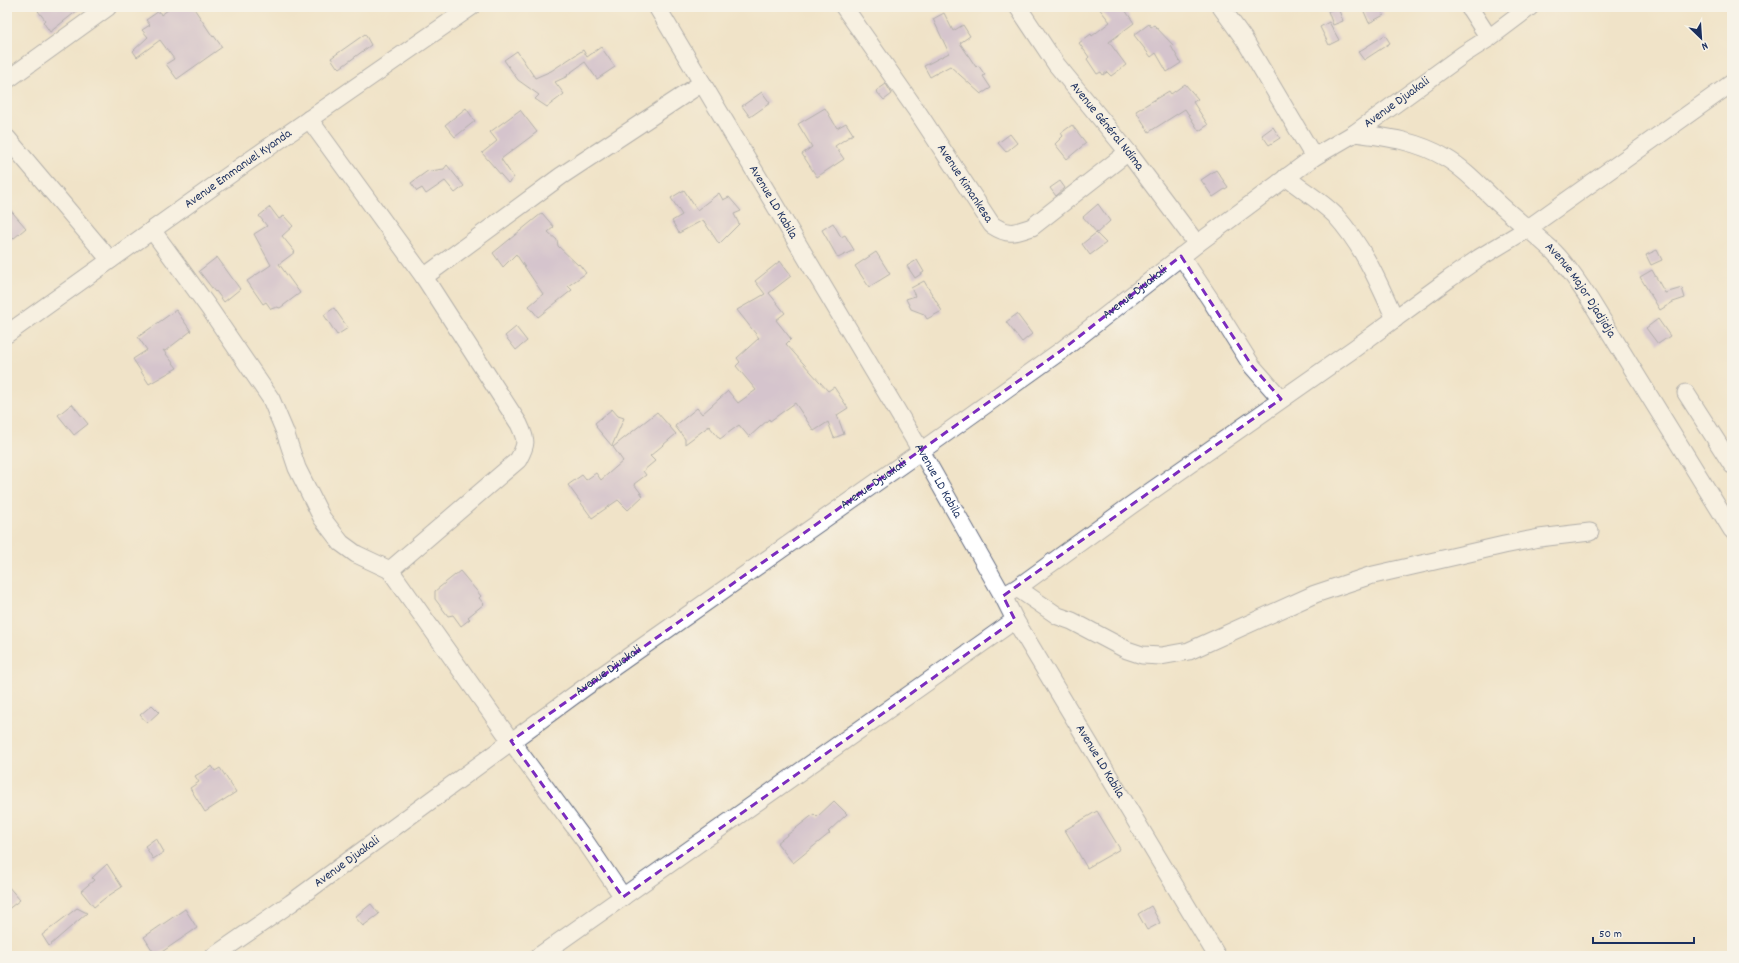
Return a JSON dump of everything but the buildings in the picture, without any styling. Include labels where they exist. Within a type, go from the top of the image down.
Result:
[{"type":"street","points":[[7,80],[108,7]]},
{"type":"street","name":"Avenue Emmanuel Kyanda","points":[[7,334],[152,230],[472,7]]},
{"type":"street","name":"Avenue LD Kabila","points":[[657,7],[921,451],[1010,592],[1015,620],[1217,956]]},
{"type":"street","name":"Avenue Kimankesa","points":[[844,7],[923,120],[992,225],[1002,232],[1014,233],[1032,227],[1128,152]]},
{"type":"street","name":"Avenue Général Ndima","points":[[1018,7],[1056,64],[1128,152],[1197,244]]},
{"type":"street","points":[[1221,7],[1244,39],[1314,157]]},
{"type":"street","points":[[1470,7],[1489,38]]},
{"type":"street","name":"Avenue Djuakali","points":[[214,956],[292,904],[511,741],[1062,350],[1181,256],[1286,177],[1314,157],[1356,132],[1464,54],[1489,38],[1530,7]]},
{"type":"street","points":[[424,277],[561,176],[702,83]]},
{"type":"street","points":[[1590,532],[1539,538],[1369,576],[1315,594],[1189,651],[1161,656],[1142,655],[1127,650],[1072,621],[1058,616],[1010,592],[1478,258],[1527,229],[1732,83]]},
{"type":"street","points":[[309,120],[424,277],[519,424],[525,436],[526,447],[518,460],[390,570]]},
{"type":"street","name":"Avenue Major Djadjidja","points":[[1356,132],[1398,139],[1420,146],[1446,158],[1463,170],[1552,250],[1566,266],[1590,300],[1732,530]]},
{"type":"street","points":[[7,138],[110,260]]},
{"type":"street","points":[[1286,177],[1334,214],[1356,241],[1373,270],[1395,318]]},
{"type":"street","points":[[152,230],[209,308],[271,399],[285,432],[297,468],[322,518],[342,543],[356,554],[390,570],[511,741],[586,841],[623,897]]},
{"type":"street","points":[[1181,256],[1252,366],[1281,399]]},
{"type":"street","points":[[1686,393],[1732,465]]},
{"type":"street","points":[[539,956],[1015,620]]},
{"type":"highlighted area","points":[[1181,256],[1252,366],[1281,399],[1003,596],[1015,620],[623,897],[511,741],[1062,350]]}]
